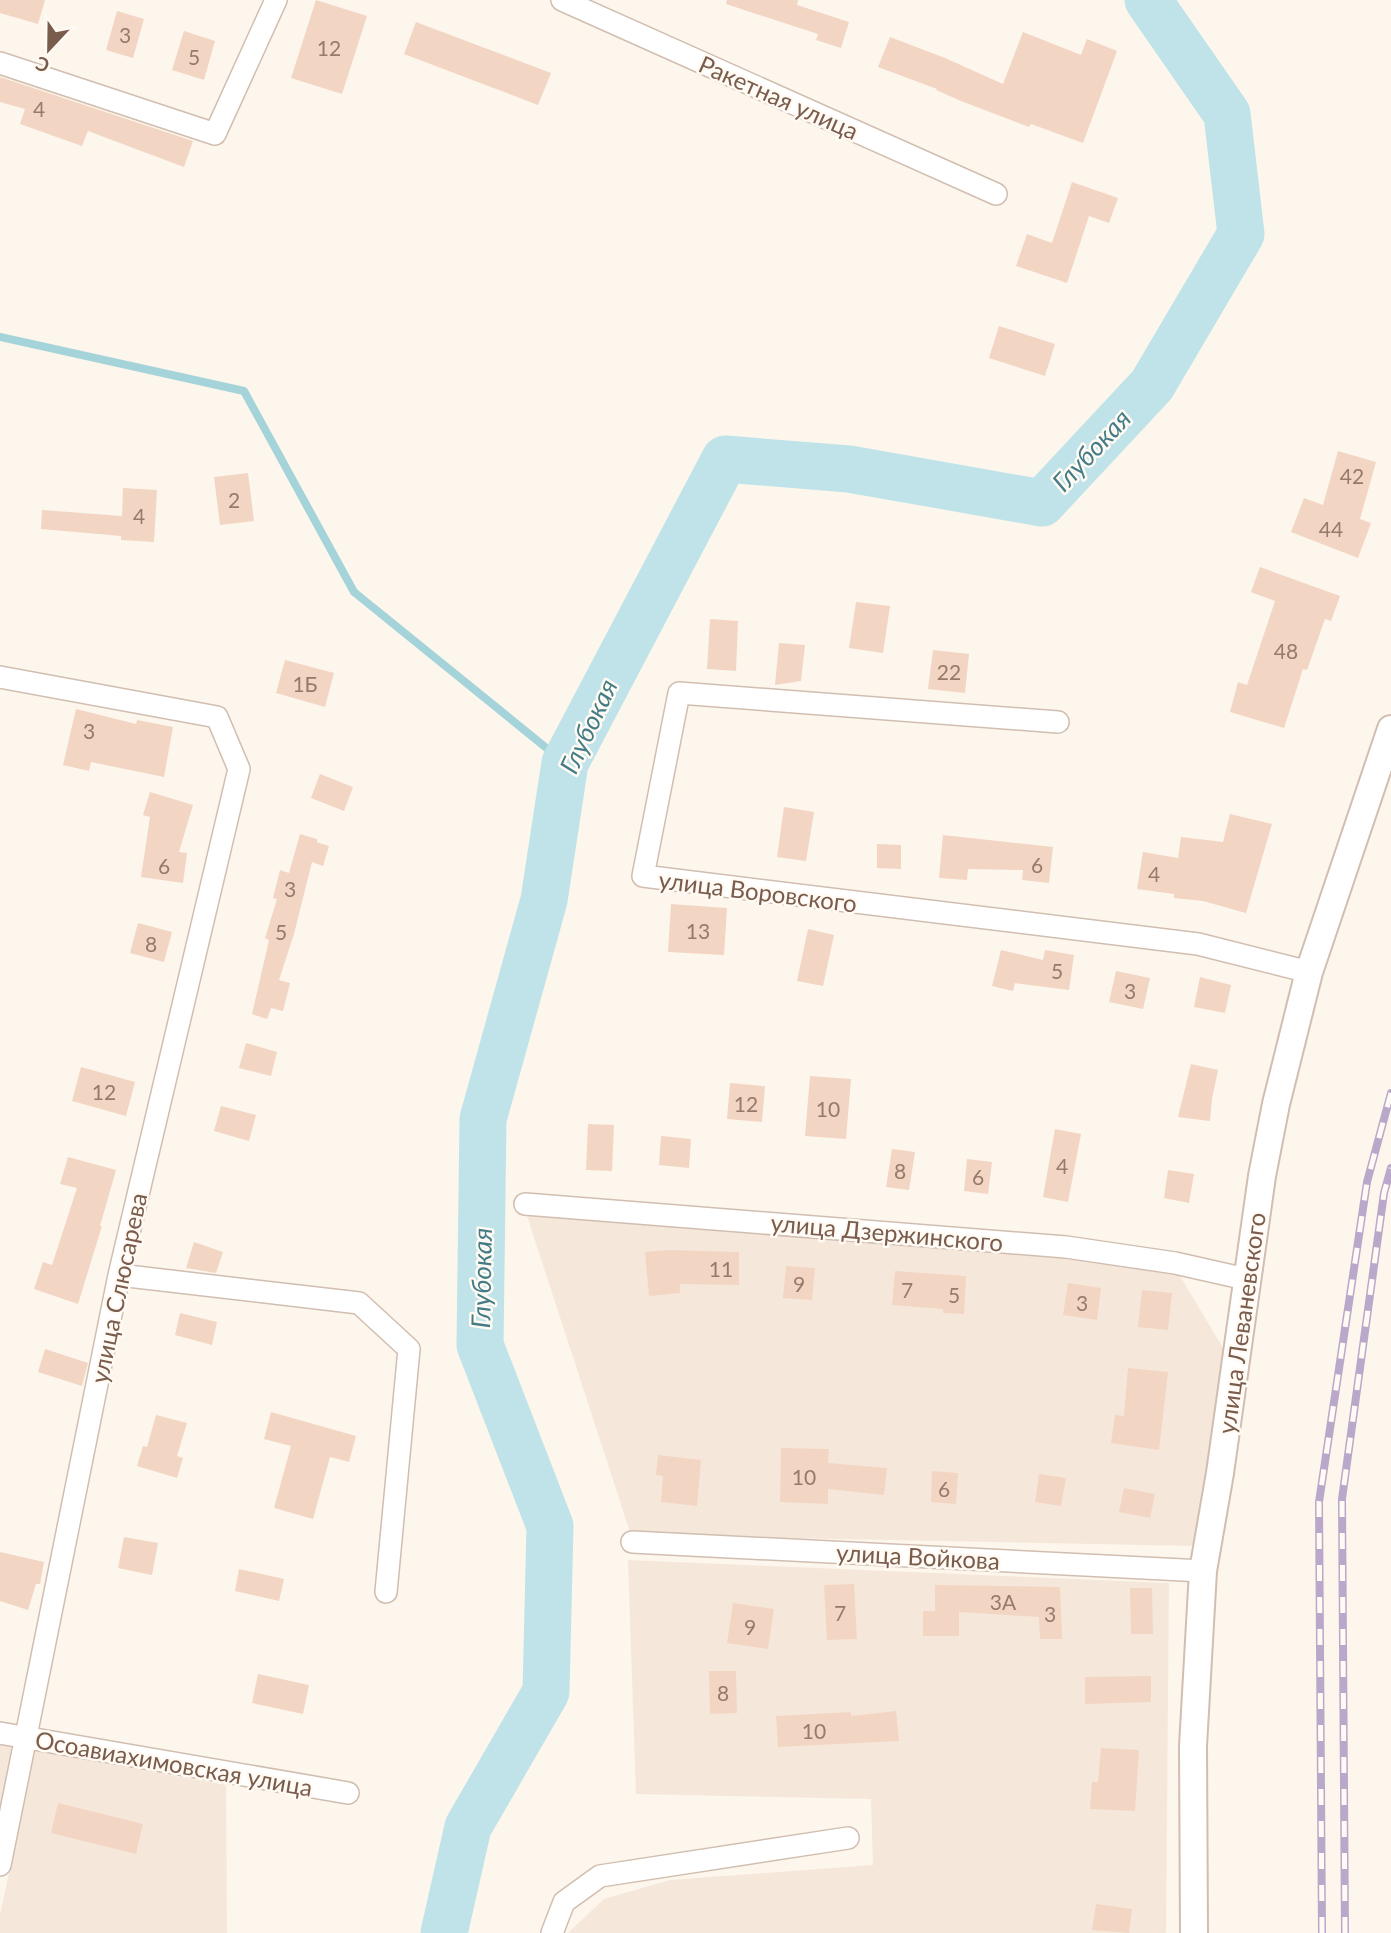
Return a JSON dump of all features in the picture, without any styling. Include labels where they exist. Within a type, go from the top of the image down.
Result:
[{"type":"street","points":[[0,63],[215,134],[276,0]]},
{"type":"street","name":"Ракетная улица","points":[[562,0],[996,194]]},
{"type":"street","name":"улица Слюсарева","points":[[0,677],[217,717],[239,769],[119,1275],[0,1865]]},
{"type":"street","name":"улица Воровского","points":[[1058,722],[679,693],[643,876],[1198,944],[1309,972]]},
{"type":"street","name":"улица Леваневского","points":[[1194,1933],[1193,1746],[1203,1571],[1220,1473],[1262,1176],[1276,1104],[1309,972],[1391,729]]},
{"type":"street","name":"улица Дзержинского","points":[[525,1204],[1066,1247],[1175,1263],[1246,1279]]},
{"type":"street","points":[[119,1275],[359,1303],[409,1349],[386,1592]]},
{"type":"street","name":"улица Войкова","points":[[632,1542],[1203,1571]]},
{"type":"street","name":"Осоавиахимовская улица","points":[[0,1732],[348,1793]]},
{"type":"street","points":[[552,1933],[565,1902],[600,1876],[848,1838]]},
{"type":"shaded area","points":[[525,1210],[1157,1265],[1180,1276],[1229,1358],[1195,1546],[631,1535]]},
{"type":"shaded area","points":[[628,1560],[1169,1583],[1166,1933],[568,1933],[604,1899],[670,1880],[873,1865],[871,1799],[636,1794]]},
{"type":"shaded area","points":[[0,1740],[17,1743],[0,1827]]},
{"type":"shaded area","points":[[35,1751],[226,1785],[227,1933],[0,1933],[0,1915]]},
{"type":"building","points":[[0,0],[45,0],[38,24],[0,13]]},
{"type":"building","points":[[316,0],[367,16],[342,94],[291,78]]},
{"type":"building","points":[[727,0],[798,0],[797,5],[849,22],[841,48],[816,40],[818,34],[726,4]]},
{"type":"building","points":[[117,11],[144,19],[133,58],[106,50]]},
{"type":"building","points":[[416,22],[551,73],[538,105],[404,54]]},
{"type":"building","points":[[184,31],[215,41],[204,80],[172,70]]},
{"type":"building","points":[[1023,32],[1081,55],[1087,39],[1117,51],[1083,143],[1031,124],[1029,127],[878,67],[890,37],[1003,84]]},
{"type":"building","points":[[0,77],[193,141],[184,167],[88,131],[82,146],[20,124],[25,109],[0,102]]},
{"type":"building","points":[[1072,182],[1118,198],[1109,223],[1089,216],[1067,283],[1016,266],[1027,234],[1052,243]]},
{"type":"building","points":[[999,326],[1055,344],[1045,376],[989,358]]},
{"type":"building","points":[[1338,451],[1376,462],[1360,519],[1371,523],[1358,558],[1291,532],[1304,498],[1323,505]]},
{"type":"building","points":[[248,473],[254,521],[220,525],[214,477]]},
{"type":"building","points":[[123,488],[157,490],[154,542],[121,540],[121,536],[41,529],[42,510],[122,516]]},
{"type":"building","points":[[1260,567],[1340,596],[1331,621],[1325,619],[1307,670],[1303,669],[1284,728],[1230,712],[1238,682],[1247,685],[1275,601],[1251,592]]},
{"type":"building","points":[[856,602],[890,606],[883,653],[849,648]]},
{"type":"building","points":[[710,619],[738,621],[736,671],[707,669]]},
{"type":"building","points":[[779,643],[805,645],[801,681],[775,685]]},
{"type":"building","points":[[933,650],[969,654],[965,693],[928,689]]},
{"type":"building","points":[[285,660],[334,673],[325,707],[276,693]]},
{"type":"building","points":[[76,709],[136,724],[137,720],[173,727],[164,777],[91,762],[89,771],[63,765]]},
{"type":"building","points":[[320,774],[353,787],[344,811],[311,798]]},
{"type":"building","points":[[150,792],[193,805],[179,852],[187,853],[183,883],[141,877],[150,817],[143,815]]},
{"type":"building","points":[[784,807],[814,812],[806,861],[777,857]]},
{"type":"building","points":[[1230,814],[1272,824],[1246,913],[1203,901],[1174,898],[1174,894],[1137,889],[1143,852],[1178,858],[1181,837],[1223,842]]},
{"type":"building","points":[[300,834],[329,846],[323,866],[312,862],[279,980],[290,983],[283,1011],[271,1008],[267,1019],[252,1014],[269,940],[265,938],[277,899],[273,898],[280,870],[289,873]]},
{"type":"building","points":[[943,835],[1053,847],[1049,883],[1022,880],[1023,870],[968,869],[967,880],[939,878]]},
{"type":"building","points":[[877,844],[901,845],[901,869],[877,868]]},
{"type":"building","points":[[671,904],[727,908],[724,955],[668,952]]},
{"type":"building","points":[[138,923],[172,932],[164,962],[130,953]]},
{"type":"building","points":[[808,929],[834,935],[823,986],[797,981]]},
{"type":"building","points":[[1001,950],[1043,960],[1045,950],[1074,955],[1069,990],[1015,983],[1013,991],[992,986]]},
{"type":"building","points":[[1116,971],[1150,978],[1143,1009],[1109,1002]]},
{"type":"building","points":[[1200,977],[1231,985],[1225,1013],[1194,1007]]},
{"type":"building","points":[[246,1043],[277,1052],[271,1076],[239,1068]]},
{"type":"building","points":[[1191,1064],[1218,1070],[1210,1121],[1178,1117]]},
{"type":"building","points":[[81,1067],[135,1082],[126,1116],[72,1101]]},
{"type":"building","points":[[810,1076],[851,1079],[846,1139],[805,1136]]},
{"type":"building","points":[[730,1083],[765,1086],[762,1122],[727,1119]]},
{"type":"building","points":[[221,1106],[256,1115],[249,1141],[214,1131]]},
{"type":"building","points":[[588,1124],[614,1125],[612,1171],[586,1170]]},
{"type":"building","points":[[1055,1129],[1081,1134],[1068,1202],[1043,1197]]},
{"type":"building","points":[[661,1136],[691,1139],[689,1168],[659,1165]]},
{"type":"building","points":[[892,1149],[915,1152],[909,1190],[886,1187]]},
{"type":"building","points":[[68,1157],[116,1170],[78,1304],[34,1289],[43,1262],[52,1265],[77,1188],[60,1184]]},
{"type":"building","points":[[967,1159],[992,1162],[988,1194],[964,1191]]},
{"type":"building","points":[[1168,1170],[1194,1174],[1189,1203],[1164,1198]]},
{"type":"building","points":[[194,1242],[223,1252],[216,1273],[186,1268]]},
{"type":"building","points":[[645,1252],[739,1252],[739,1285],[680,1284],[680,1293],[649,1296]]},
{"type":"building","points":[[786,1266],[815,1268],[812,1300],[783,1298]]},
{"type":"building","points":[[895,1271],[966,1276],[964,1314],[943,1313],[943,1309],[892,1305]]},
{"type":"building","points":[[1068,1283],[1101,1288],[1097,1320],[1063,1315]]},
{"type":"building","points":[[1142,1290],[1172,1293],[1168,1330],[1138,1327]]},
{"type":"building","points":[[180,1313],[217,1322],[212,1345],[175,1335]]},
{"type":"building","points":[[45,1349],[88,1363],[82,1386],[38,1372]]},
{"type":"building","points":[[1128,1368],[1168,1372],[1159,1450],[1111,1443],[1115,1415],[1124,1416]]},
{"type":"building","points":[[271,1412],[356,1436],[349,1462],[330,1457],[313,1519],[274,1508],[291,1446],[264,1439]]},
{"type":"building","points":[[156,1415],[187,1423],[177,1456],[183,1458],[177,1478],[137,1466],[143,1446],[147,1447]]},
{"type":"building","points":[[781,1448],[829,1449],[828,1463],[887,1468],[884,1495],[828,1489],[828,1504],[780,1502]]},
{"type":"building","points":[[658,1455],[701,1460],[697,1506],[661,1502],[663,1476],[656,1475]]},
{"type":"building","points":[[932,1471],[958,1473],[956,1504],[931,1502]]},
{"type":"building","points":[[1039,1474],[1066,1478],[1061,1506],[1035,1502]]},
{"type":"building","points":[[1124,1488],[1155,1494],[1150,1518],[1119,1512]]},
{"type":"building","points":[[124,1537],[158,1543],[152,1575],[118,1568]]},
{"type":"building","points":[[0,1552],[44,1562],[40,1584],[36,1584],[28,1610],[0,1601]]},
{"type":"building","points":[[239,1569],[284,1579],[279,1601],[235,1591]]},
{"type":"building","points":[[854,1584],[857,1639],[827,1640],[824,1585]]},
{"type":"building","points":[[935,1585],[1060,1587],[1062,1639],[1040,1639],[1039,1617],[959,1612],[959,1636],[923,1636],[923,1611],[935,1611]]},
{"type":"building","points":[[1130,1588],[1152,1588],[1153,1634],[1131,1634]]},
{"type":"building","points":[[733,1603],[774,1609],[768,1649],[727,1643]]},
{"type":"building","points":[[709,1671],[736,1671],[737,1713],[710,1714]]},
{"type":"building","points":[[258,1674],[309,1685],[303,1714],[252,1703]]},
{"type":"building","points":[[1151,1676],[1151,1702],[1085,1704],[1085,1677]]},
{"type":"building","points":[[896,1711],[899,1741],[778,1747],[776,1716],[851,1712],[851,1716]]},
{"type":"building","points":[[1101,1748],[1139,1750],[1135,1811],[1090,1809],[1092,1782],[1098,1782]]},
{"type":"building","points":[[58,1803],[143,1824],[136,1854],[51,1833]]},
{"type":"building","points":[[1096,1904],[1132,1909],[1129,1933],[1092,1930]]},
{"type":"waterway","name":"Глубокая","points":[[444,1933],[468,1827],[546,1692],[550,1526],[480,1345],[483,1119],[544,900],[565,763],[725,459],[849,469],[1042,503],[1152,385],[1241,234],[1227,114],[1148,0]]},
{"type":"waterway","points":[[0,337],[244,391],[354,592],[565,763]]},
{"type":"railway","points":[[1322,1933],[1319,1502],[1367,1182],[1391,1093]]},
{"type":"railway","points":[[1345,1933],[1342,1499],[1384,1193],[1391,1168]]}]
